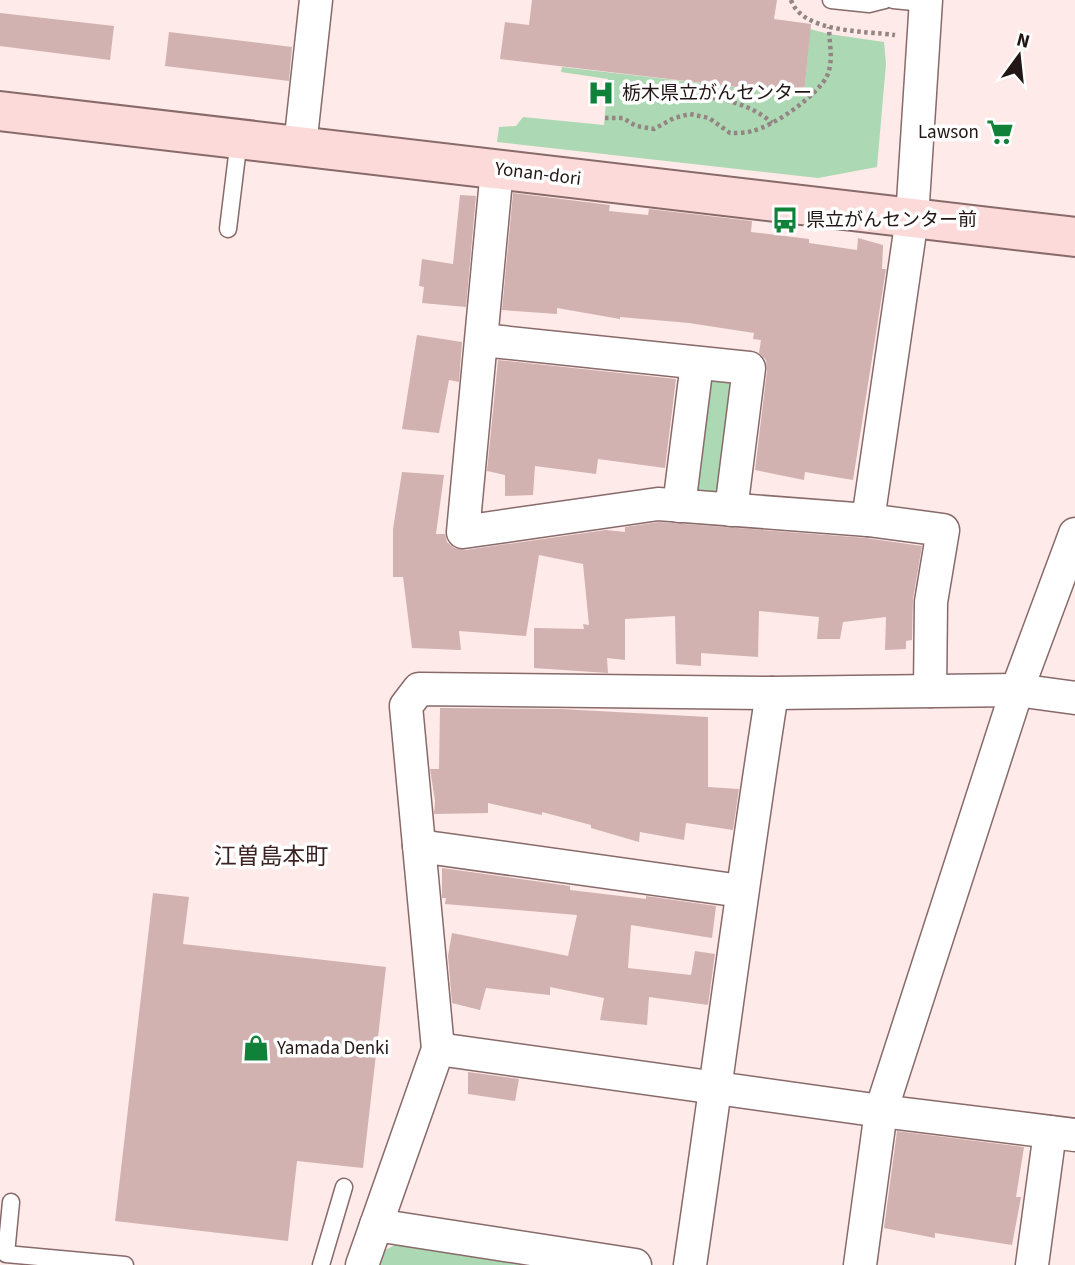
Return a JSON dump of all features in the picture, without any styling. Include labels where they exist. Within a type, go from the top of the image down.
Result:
[{"type":"street","points":[[300,146],[316,0]]},
{"type":"street","points":[[868,520],[912,218],[925,2]]},
{"type":"street","name":"Yonan-dori","points":[[0,111],[1075,237]]},
{"type":"street","points":[[497,169],[463,532],[658,504],[868,520],[943,530],[931,603],[930,691]]},
{"type":"street","points":[[482,340],[749,369],[732,510]]},
{"type":"street","points":[[679,506],[697,363]]},
{"type":"street","points":[[860,1265],[881,1111],[1017,690],[1075,534]]},
{"type":"street","points":[[362,1265],[438,1049],[407,706],[419,689],[772,693],[1017,690],[1075,698]]},
{"type":"street","points":[[690,1265],[741,891],[772,693]]},
{"type":"street","points":[[419,846],[741,891]]},
{"type":"street","points":[[438,1049],[1063,1134],[1032,1265]]},
{"type":"street","points":[[376,1225],[635,1265]]},
{"type":"lane","points":[[831,0],[869,4],[885,0]]},
{"type":"lane","points":[[893,0],[925,2]]},
{"type":"lane","points":[[228,229],[239,139]]},
{"type":"lane","points":[[321,1265],[344,1187]]},
{"type":"lane","points":[[11,1202],[6,1254],[125,1265]]},
{"type":"path","points":[[791,0],[793,7],[808,20],[829,27],[896,35]]},
{"type":"path","points":[[605,118],[623,118],[636,126],[654,128],[690,114],[709,118],[730,133],[753,131],[772,123],[806,99],[827,77],[832,53],[829,27]]},
{"type":"path","points":[[664,93],[683,94],[748,107],[772,123]]},
{"type":"green space","points":[[810,29],[884,42],[886,64],[877,167],[818,178],[497,142],[499,127],[516,126],[523,117],[604,125],[608,79],[561,72],[562,67],[804,95]]},
{"type":"green space","points":[[733,372],[724,493],[693,496],[703,377]]},
{"type":"green space","points":[[401,1242],[540,1265],[378,1265],[383,1251]]},
{"type":"building","name":"栃木県立がんセンター","points":[[532,0],[777,0],[774,19],[811,24],[804,95],[500,59],[505,22],[529,25]]},
{"type":"building","points":[[0,13],[114,26],[110,60],[0,46]]},
{"type":"building","points":[[169,32],[292,47],[289,81],[165,66]]},
{"type":"building","points":[[513,193],[610,205],[609,211],[648,215],[649,209],[752,221],[751,232],[809,239],[809,243],[857,250],[858,238],[883,245],[882,269],[886,269],[853,480],[805,472],[804,480],[755,470],[767,370],[766,360],[759,353],[761,340],[753,339],[754,333],[689,323],[620,319],[557,308],[557,314],[502,310]]},
{"type":"building","points":[[460,195],[476,196],[466,307],[422,303],[424,287],[419,286],[422,259],[453,264]]},
{"type":"building","points":[[417,335],[462,342],[459,382],[449,380],[439,433],[402,429]]},
{"type":"building","points":[[498,360],[676,379],[665,468],[598,459],[596,474],[535,466],[533,495],[505,496],[505,475],[487,471]]},
{"type":"building","points":[[402,472],[444,475],[436,534],[445,534],[447,542],[454,548],[465,550],[606,530],[625,532],[625,527],[659,522],[866,538],[922,546],[913,599],[912,640],[906,641],[906,649],[885,650],[886,617],[843,622],[840,639],[817,639],[819,617],[759,611],[758,657],[701,653],[701,666],[676,664],[675,616],[625,619],[625,660],[607,658],[608,673],[534,668],[534,628],[584,629],[583,624],[589,625],[583,564],[539,555],[526,636],[459,631],[461,650],[412,648],[403,577],[393,577],[393,529]]},
{"type":"building","points":[[440,708],[561,709],[708,717],[708,787],[739,789],[733,830],[686,823],[684,840],[640,832],[639,842],[542,812],[542,815],[488,803],[488,813],[434,814],[435,801],[430,769],[439,769]]},
{"type":"building","points":[[442,868],[570,886],[570,890],[646,899],[646,896],[716,906],[712,938],[631,925],[628,968],[691,975],[695,951],[715,954],[708,1005],[649,997],[647,1025],[600,1020],[604,998],[550,987],[550,995],[486,988],[480,1010],[452,1003],[448,956],[452,933],[568,956],[577,915],[445,904],[446,898],[442,898]]},
{"type":"building","name":"Yamada Denki","points":[[153,893],[189,897],[183,944],[386,967],[363,1168],[297,1161],[288,1241],[115,1221]]},
{"type":"building","points":[[468,1072],[519,1079],[515,1101],[468,1094]]},
{"type":"building","points":[[897,1131],[1024,1147],[1016,1197],[1021,1197],[1012,1245],[935,1233],[935,1238],[884,1228]]},
{"type":"place","name":"栃木県立がんセンター","points":[[601,93]]},
{"type":"place","name":"Lawson","points":[[1000,132]]},
{"type":"place","name":"県立がんセンター前","points":[[785,220]]},
{"type":"place","name":"Yamada Denki","points":[[256,1048]]},
{"type":"district","name":"江曽島本町","points":[[271,856]]}]
